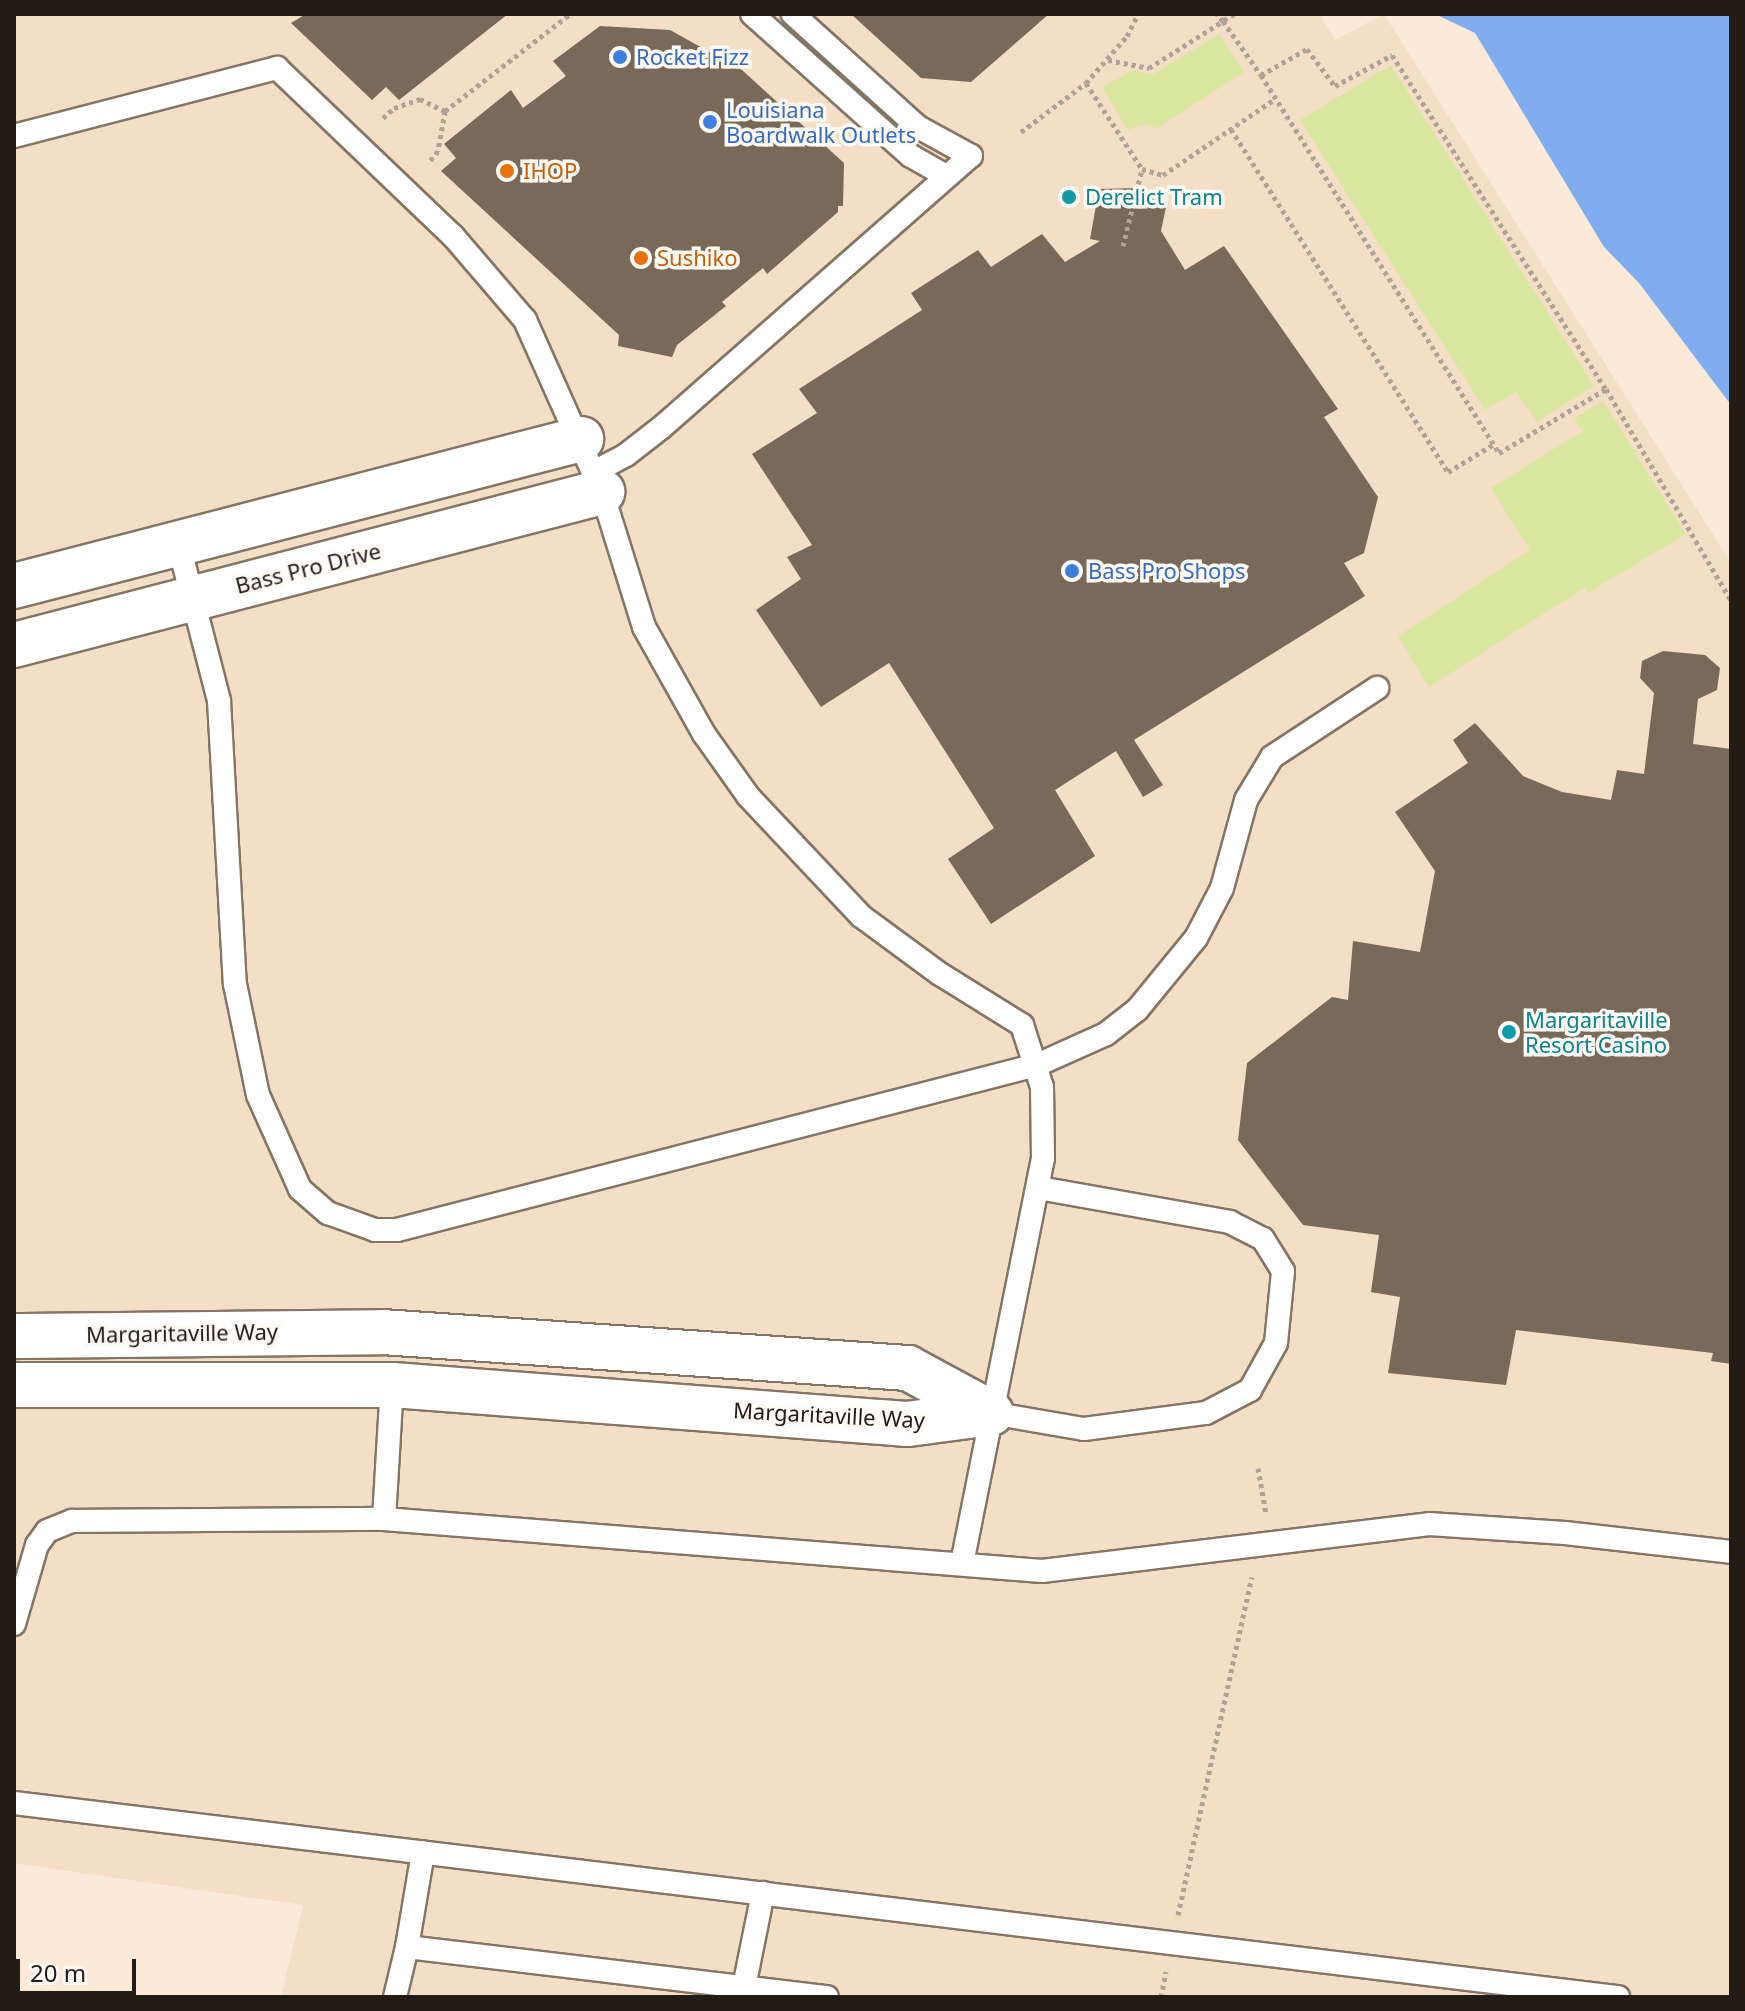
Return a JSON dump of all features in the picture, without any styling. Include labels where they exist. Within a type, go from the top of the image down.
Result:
[{"type":"street","points":[[14,586],[178,542],[593,468]]},
{"type":"street","name":"Bass Pro Drive","points":[[14,645],[192,598],[593,468]]},
{"type":"street","name":"Margaritaville Way","points":[[14,1336],[382,1332],[908,1368],[991,1413]]},
{"type":"street","name":"Margaritaville Way","points":[[14,1385],[392,1385],[907,1424],[991,1413]]},
{"type":"lane","points":[[752,14],[911,156],[951,172]]},
{"type":"lane","points":[[593,468],[626,455],[662,427],[971,156],[918,127],[793,14]]},
{"type":"lane","points":[[14,136],[277,68],[453,236],[508,297],[537,339],[593,468],[644,627],[704,734],[748,796],[861,916],[940,974],[1022,1025],[1037,1065],[1044,1123],[1039,1188],[962,1564]]},
{"type":"lane","points":[[178,542],[219,701],[235,984],[258,1095],[289,1173],[328,1213],[375,1230],[397,1230],[1037,1065],[1106,1034],[1169,976],[1222,888],[1257,777],[1272,757],[1377,688]]},
{"type":"lane","points":[[991,1413],[1084,1429],[1206,1413],[1250,1390],[1276,1343],[1283,1271],[1263,1239],[1230,1222],[1039,1188]]},
{"type":"lane","points":[[384,1519],[392,1385]]},
{"type":"lane","points":[[14,1624],[37,1545],[58,1525],[384,1519],[1067,1571],[1429,1524],[1579,1534],[1731,1552]]},
{"type":"lane","points":[[14,1803],[1618,1997]]},
{"type":"lane","points":[[395,1997],[423,1852]]},
{"type":"lane","points":[[744,1987],[763,1893]]},
{"type":"lane","points":[[407,1947],[827,1997]]},
{"type":"path","points":[[429,162],[438,151],[445,111],[570,14]]},
{"type":"path","points":[[1021,132],[1086,83],[1108,60],[1138,14]]},
{"type":"path","points":[[1217,14],[1261,75],[1499,453],[1606,389]]},
{"type":"path","points":[[1108,60],[1149,68],[1234,14]]},
{"type":"path","points":[[1261,75],[1307,49],[1335,86],[1392,55],[1606,389],[1731,600]]},
{"type":"path","points":[[1086,83],[1142,169],[1163,175],[1275,99]]},
{"type":"path","points":[[383,118],[394,108],[420,99],[445,111]]},
{"type":"path","points":[[1231,129],[1448,472],[1494,444]]},
{"type":"path","points":[[1123,246],[1142,169]]},
{"type":"path","points":[[1258,1468],[1266,1514]]},
{"type":"path","points":[[1177,1922],[1255,1565]]},
{"type":"path","points":[[1161,1997],[1167,1966]]},
{"type":"shaded area","points":[[14,14],[1320,14],[1335,40],[1384,14],[1731,563],[1731,1997],[281,1997],[303,1905],[14,1863]]},
{"type":"green space","points":[[1219,34],[1244,72],[1158,128],[1141,124],[1128,130],[1102,88],[1132,70],[1153,74]]},
{"type":"green space","points":[[1391,65],[1594,386],[1537,422],[1516,392],[1485,410],[1300,120]]},
{"type":"green space","points":[[1603,401],[1686,534],[1588,593],[1584,588],[1429,687],[1398,636],[1530,550],[1491,488],[1583,431],[1574,418]]},
{"type":"water","points":[[1435,14],[1731,14],[1731,405],[1639,283],[1604,247],[1475,33]]},
{"type":"building","points":[[306,14],[508,14],[399,100],[386,87],[372,100],[291,23]]},
{"type":"building","points":[[851,14],[1049,14],[971,82],[921,78]]},
{"type":"building","points":[[600,26],[670,30],[742,70],[844,163],[843,206],[838,206],[838,212],[767,274],[763,268],[722,302],[726,306],[677,345],[672,357],[618,346],[619,335],[441,171],[456,158],[444,144],[511,90],[523,108],[566,76],[553,61]]},
{"type":"building","name":"Bass Pro Shops","points":[[1137,188],[1166,207],[1161,231],[1185,270],[1224,246],[1338,409],[1324,417],[1378,497],[1364,553],[1344,563],[1365,596],[1134,740],[1163,785],[1143,797],[1116,751],[1055,790],[1095,856],[991,924],[948,859],[994,828],[889,663],[821,707],[756,610],[801,579],[787,557],[812,545],[752,454],[817,413],[799,389],[922,310],[911,293],[978,250],[991,267],[1042,234],[1065,262],[1100,241],[1090,239],[1099,189]]},
{"type":"building","name":"Margaritaville Resort Casino","points":[[1663,651],[1705,655],[1720,668],[1717,690],[1698,699],[1693,744],[1731,749],[1731,1364],[1711,1361],[1713,1353],[1516,1330],[1506,1385],[1388,1373],[1400,1297],[1371,1292],[1379,1235],[1303,1225],[1266,1177],[1238,1140],[1247,1063],[1332,997],[1348,1000],[1353,941],[1420,952],[1435,871],[1395,812],[1468,763],[1453,740],[1475,723],[1523,776],[1562,792],[1611,800],[1617,770],[1644,774],[1654,693],[1640,678],[1642,661]]},
{"type":"place","name":"Rocket Fizz","points":[[620,57]]},
{"type":"place","name":"Louisiana Boardwalk Outlets","points":[[710,122]]},
{"type":"place","name":"IHOP","points":[[507,171]]},
{"type":"place","name":"Derelict Tram","points":[[1069,197]]},
{"type":"place","name":"Sushiko","points":[[641,258]]},
{"type":"place","name":"Bass Pro Shops","points":[[1072,571]]},
{"type":"place","name":"Margaritaville Resort Casino","points":[[1509,1032]]}]
